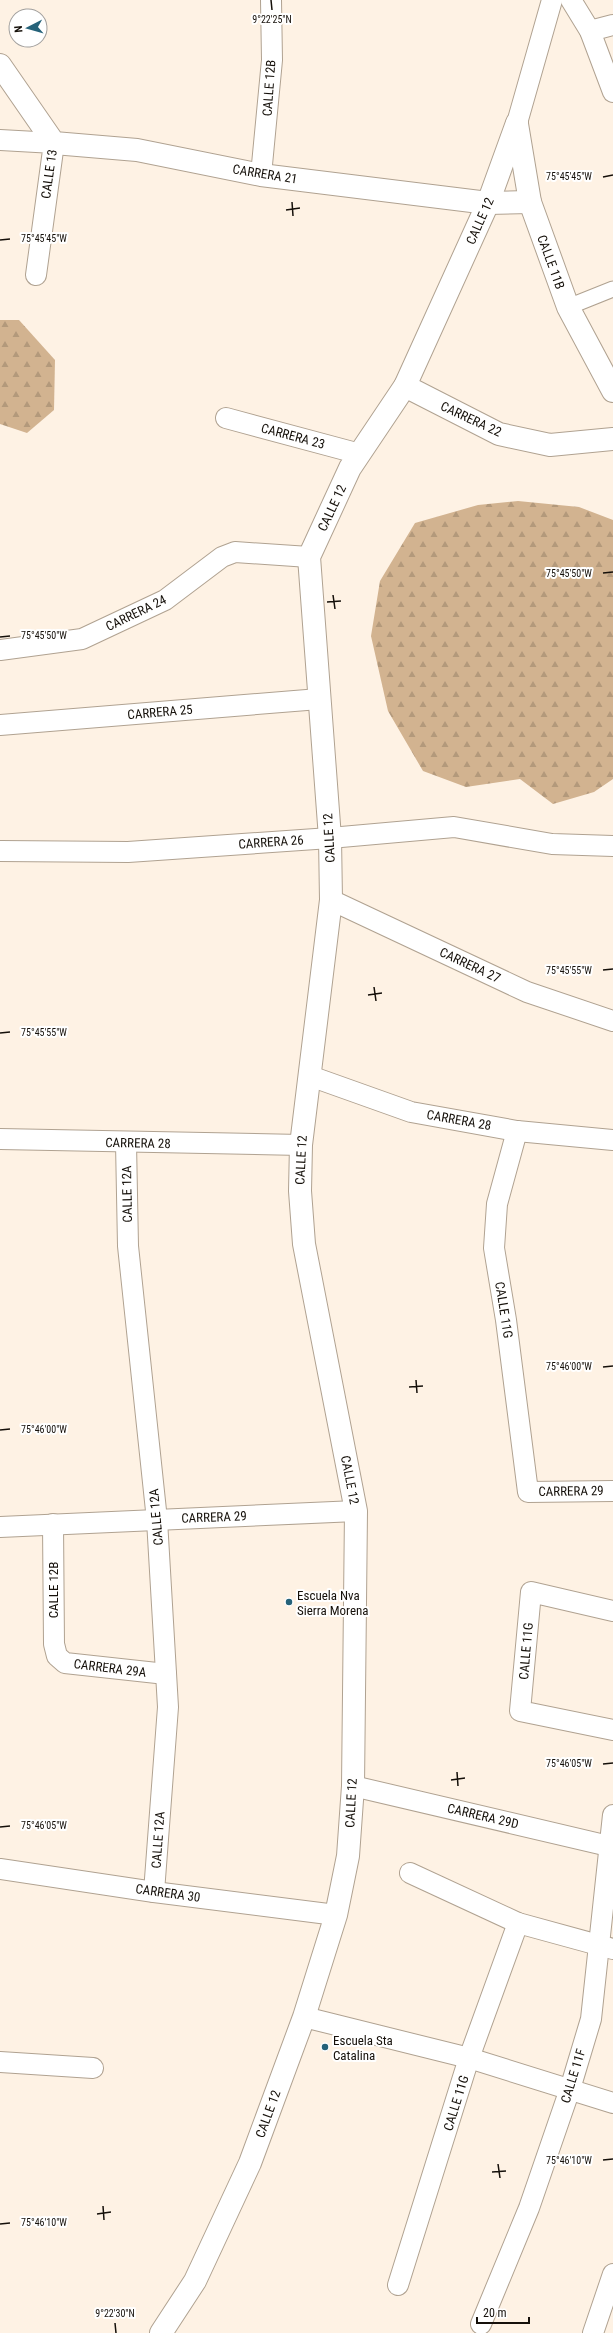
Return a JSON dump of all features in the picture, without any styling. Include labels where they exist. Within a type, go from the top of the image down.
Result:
[{"type":"street","name":"CALLE 12B","points":[[262,175],[272,60],[272,0]]},
{"type":"street","name":"CALLE 12","points":[[161,2333],[196,2281],[250,2163],[304,2017],[336,1915],[348,1856],[353,1786],[356,1511],[304,1244],[300,1191],[301,1145],[331,900],[330,838],[309,557],[350,468],[404,386],[488,203],[517,123],[552,0]]},
{"type":"street","points":[[571,0],[590,31],[613,92]]},
{"type":"street","points":[[590,31],[613,25]]},
{"type":"street","name":"CALLE 13","points":[[0,65],[54,143],[36,275]]},
{"type":"street","name":"CALLE 11B","points":[[517,123],[530,202],[568,307],[613,391]]},
{"type":"street","name":"CARRERA 21","points":[[0,140],[138,150],[262,175],[488,203],[530,202]]},
{"type":"street","points":[[568,307],[613,288]]},
{"type":"street","name":"CARRERA 22","points":[[404,386],[499,434],[550,445],[613,439]]},
{"type":"street","name":"CARRERA 23","points":[[226,418],[360,454]]},
{"type":"street","name":"CARRERA 24","points":[[0,650],[82,639],[165,600],[222,557],[236,552],[309,557]]},
{"type":"street","name":"CARRERA 25","points":[[0,725],[319,699]]},
{"type":"street","name":"CARRERA 26","points":[[0,851],[128,852],[330,838],[454,827],[552,844],[613,846]]},
{"type":"street","name":"CARRERA 27","points":[[331,900],[527,992],[613,1021]]},
{"type":"street","name":"CARRERA 28","points":[[310,1076],[411,1112],[517,1131],[613,1140]]},
{"type":"street","name":"CALLE 11G","points":[[517,1131],[497,1204],[494,1248],[506,1320],[528,1492]]},
{"type":"street","name":"CARRERA 28","points":[[0,1139],[126,1143],[301,1145]]},
{"type":"street","name":"CALLE 12A","points":[[126,1143],[128,1246],[157,1520],[168,1707],[154,1892]]},
{"type":"street","name":"CARRERA 29","points":[[528,1492],[613,1491]]},
{"type":"street","name":"CARRERA 29","points":[[0,1527],[356,1511]]},
{"type":"street","name":"CALLE 12B","points":[[53,1524],[54,1644],[57,1656]]},
{"type":"street","name":"CALLE 11G","points":[[613,1611],[531,1592],[520,1711],[613,1730]]},
{"type":"street","name":"CARRERA 29A","points":[[57,1656],[65,1663],[166,1674]]},
{"type":"street","name":"CARRERA 29D","points":[[353,1786],[612,1846]]},
{"type":"street","name":"CALLE 11F","points":[[481,2324],[529,2208],[570,2090],[590,2019],[606,1947],[613,1815]]},
{"type":"street","name":"CARRERA 30","points":[[0,1869],[154,1892],[336,1915]]},
{"type":"street","points":[[410,1873],[518,1923],[606,1947]]},
{"type":"street","name":"CALLE 11G","points":[[398,2285],[470,2058],[518,1923]]},
{"type":"street","points":[[304,2017],[470,2058],[613,2103]]},
{"type":"street","points":[[0,2062],[93,2068]]},
{"type":"street","points":[[593,2333],[613,2274]]},
{"type":"green space","points":[[0,320],[19,320],[55,360],[54,410],[27,433],[0,424]]},
{"type":"green space","points":[[518,501],[579,507],[613,520],[613,779],[594,792],[553,804],[520,779],[466,787],[423,771],[388,711],[371,636],[380,581],[415,523],[478,505]]},
{"type":"place","name":"Escuela Nva Sierra Morena","points":[[289,1602]]},
{"type":"place","name":"Escuela Sta Catalina","points":[[325,2047]]}]
